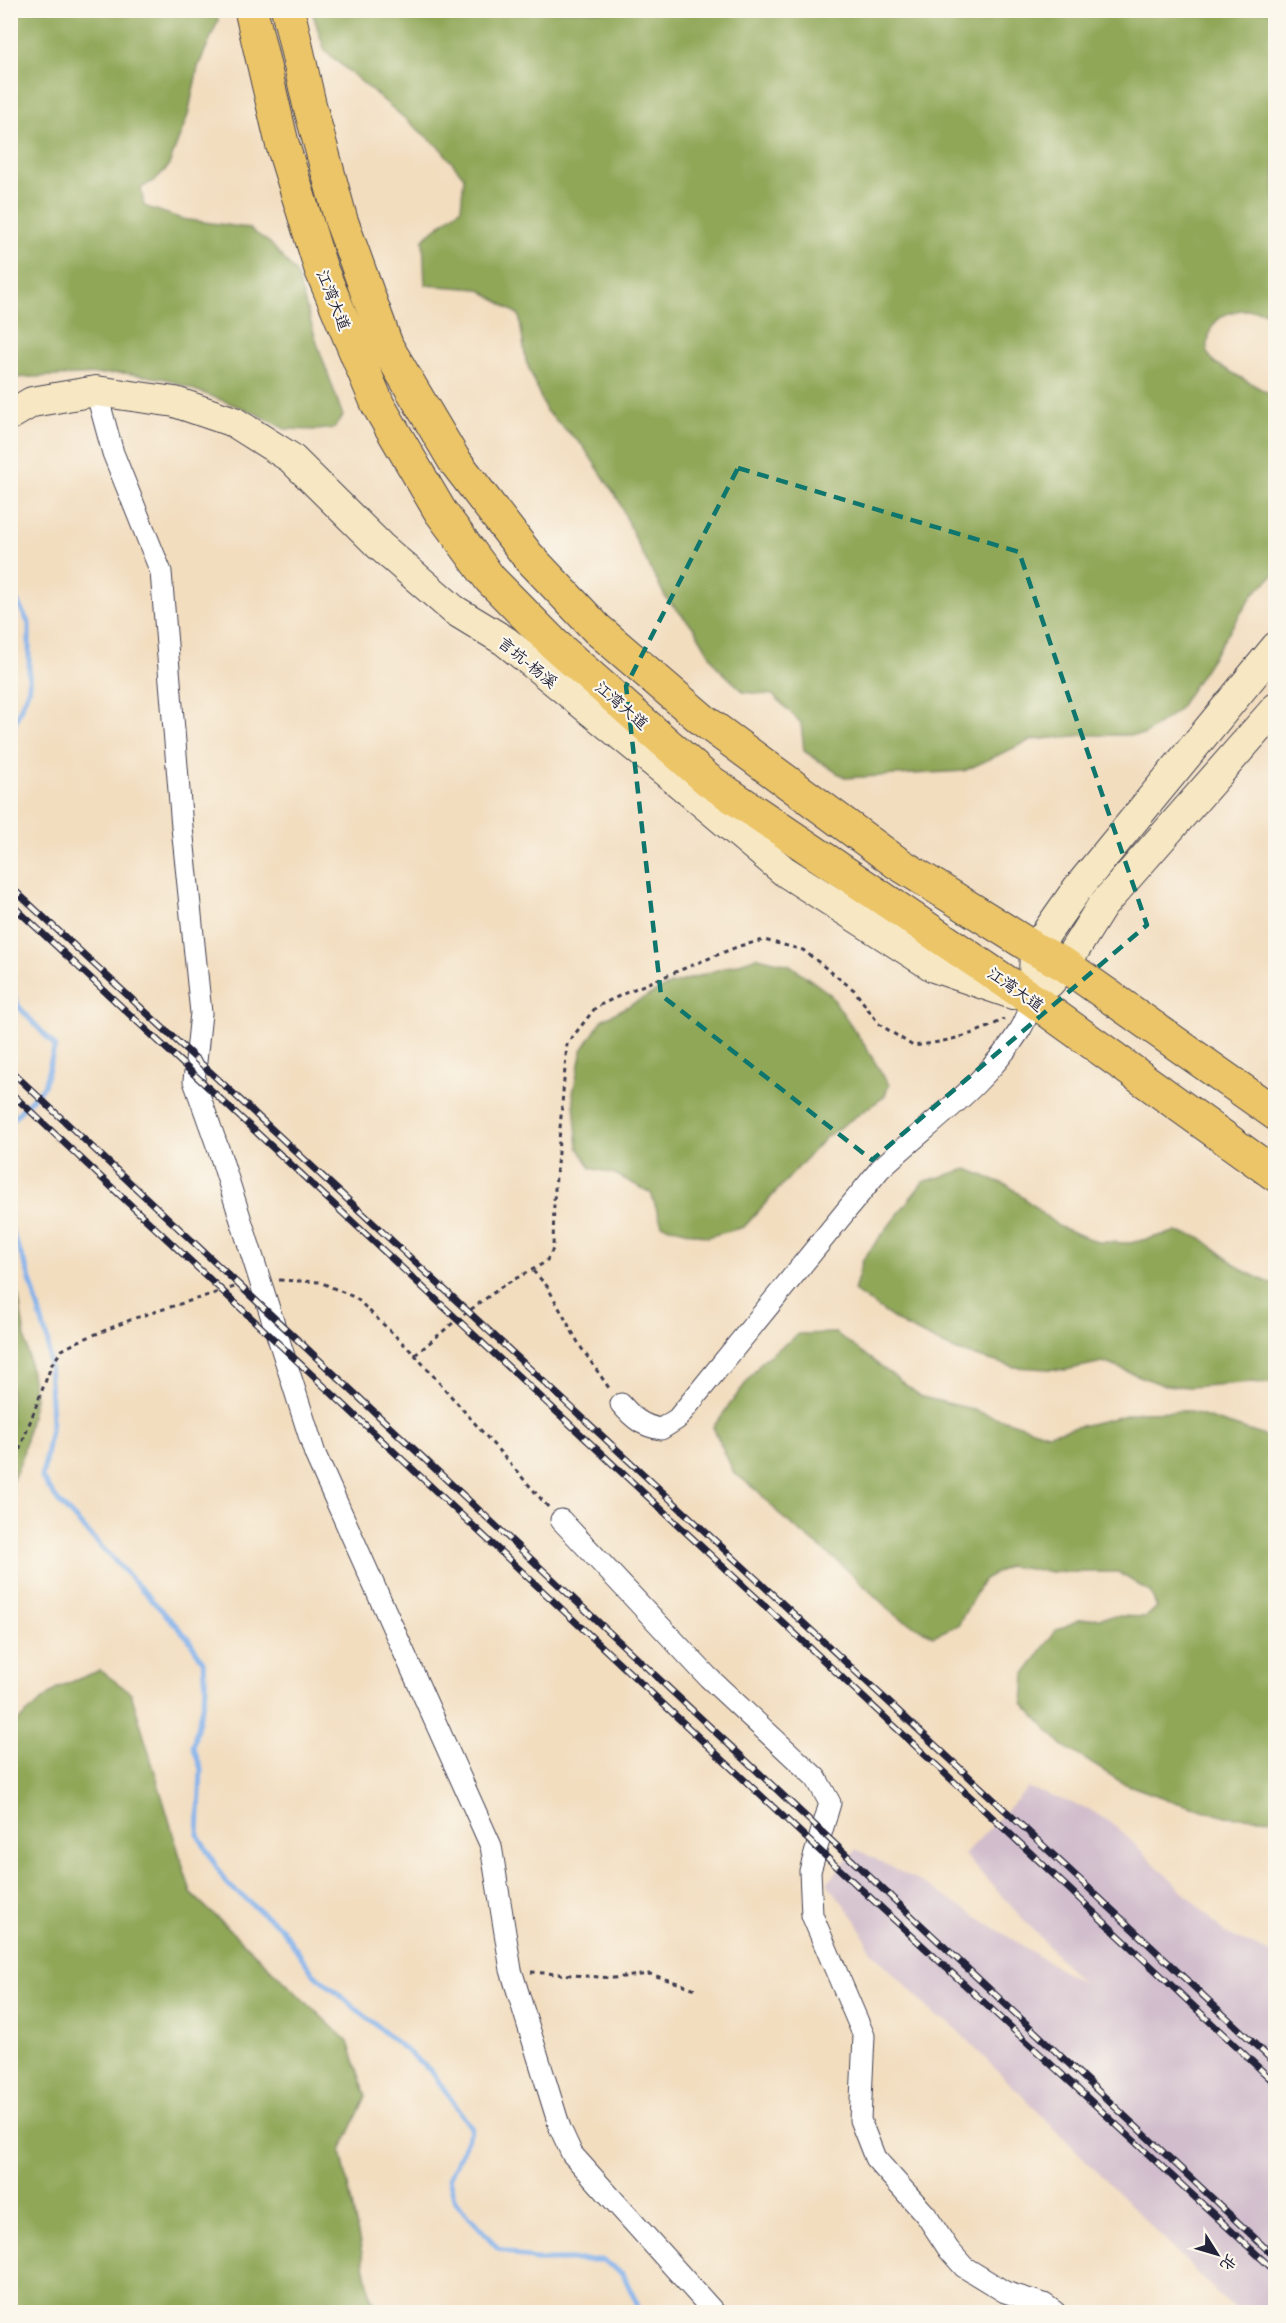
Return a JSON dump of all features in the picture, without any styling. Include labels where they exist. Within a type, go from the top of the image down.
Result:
[{"type":"highway","name":"江湾大道","points":[[251,10],[282,142],[321,270],[374,394],[440,511],[490,579],[554,644],[708,780],[1033,1000],[1275,1175]]},
{"type":"highway","name":"江湾大道","points":[[288,10],[309,103],[341,220],[387,347],[454,460],[527,555],[597,629],[703,720],[896,862],[1035,949],[1065,965],[1275,1114]]},
{"type":"main road","name":"言坑-杨溪","points":[[18,404],[96,392],[175,402],[234,422],[291,458],[380,546],[454,610],[505,641],[784,871],[934,967],[1033,1000]]},
{"type":"main road","points":[[1033,1000],[1035,949],[1077,889],[1275,646]]},
{"type":"main road","points":[[1033,1000],[1065,965],[1102,906],[1275,708]]},
{"type":"street","points":[[96,392],[113,453],[162,572],[182,827],[201,1013],[194,1081],[219,1151],[315,1454],[491,1846],[511,1970],[560,2128],[572,2154],[714,2313]]},
{"type":"street","points":[[621,1404],[634,1419],[651,1428],[661,1429],[677,1419],[880,1169],[984,1077],[1022,1028],[1033,1000]]},
{"type":"street","points":[[561,1520],[708,1677],[816,1778],[830,1803],[810,1872],[812,1916],[864,2036],[860,2120],[875,2158],[926,2215],[964,2268],[1005,2292],[1044,2304],[1055,2313]]},
{"type":"path","points":[[416,1355],[454,1322],[504,1285],[546,1262],[553,1249],[554,1201],[567,1044],[596,1007],[739,946],[764,940],[803,950],[854,990],[879,1024],[913,1046],[987,1029],[1033,1000]]},
{"type":"path","points":[[533,1271],[547,1286],[579,1346],[621,1404]]},
{"type":"path","points":[[10,1475],[51,1364],[62,1350],[135,1318],[259,1279],[320,1282],[356,1298],[416,1355],[561,1520]]},
{"type":"path","points":[[511,1970],[613,1978],[650,1974],[699,1990]]},
{"type":"highlighted area","points":[[738,468],[1019,552],[1147,925],[872,1160],[661,995],[626,686]]},
{"type":"shaded area","points":[[1028,1788],[1089,1809],[1117,1827],[1225,1933],[1275,1955],[1275,2312],[1238,2312],[1222,2298],[949,2022],[937,2017],[870,1950],[856,1920],[827,1883],[856,1849],[930,1887],[1083,1984],[964,1855]]},
{"type":"green space","points":[[11,10],[217,11],[218,21],[198,67],[188,115],[168,167],[155,180],[141,188],[144,206],[182,219],[248,228],[270,243],[296,273],[318,346],[343,416],[334,428],[285,429],[255,413],[166,379],[124,373],[11,378]]},
{"type":"green space","points":[[312,11],[1275,11],[1275,315],[1267,312],[1240,310],[1223,316],[1211,329],[1207,353],[1215,363],[1275,397],[1275,574],[1254,593],[1178,710],[1144,735],[1085,735],[1031,740],[964,771],[845,778],[804,751],[801,723],[773,695],[744,692],[717,667],[694,628],[666,598],[638,545],[618,499],[583,446],[546,411],[526,361],[519,315],[479,289],[425,285],[423,239],[461,208],[464,177],[441,149],[325,51]]},
{"type":"green space","points":[[758,957],[790,965],[830,994],[889,1085],[884,1097],[826,1137],[744,1227],[707,1237],[662,1225],[651,1193],[615,1174],[591,1168],[578,1147],[573,1093],[582,1050],[603,1019],[667,986]]},
{"type":"green space","points":[[967,1169],[1009,1186],[1058,1226],[1097,1242],[1130,1243],[1175,1232],[1200,1237],[1244,1271],[1275,1286],[1275,1384],[1252,1382],[1190,1387],[1163,1385],[1103,1362],[1066,1370],[1014,1367],[954,1350],[903,1325],[854,1291],[863,1259],[923,1182]]},
{"type":"green space","points":[[10,1264],[18,1294],[35,1398],[22,1458],[11,1484]]},
{"type":"green space","points":[[836,1333],[922,1397],[964,1407],[1048,1434],[1139,1412],[1187,1411],[1275,1439],[1275,1819],[1223,1816],[1123,1783],[1062,1745],[1023,1703],[1025,1674],[1055,1631],[1078,1620],[1116,1616],[1146,1617],[1157,1607],[1150,1592],[1118,1572],[1051,1572],[1008,1566],[984,1579],[958,1625],[933,1636],[896,1616],[842,1565],[782,1517],[758,1491],[734,1473],[713,1427],[763,1360],[799,1334]]},
{"type":"green space","points":[[100,1670],[131,1693],[191,1893],[348,2042],[366,2096],[341,2151],[371,2298],[382,2312],[11,2312],[11,1727],[57,1688]]},
{"type":"waterway","points":[[10,588],[29,624],[29,688],[10,734]]},
{"type":"waterway","points":[[10,987],[19,1007],[55,1046],[44,1086],[10,1122]]},
{"type":"waterway","points":[[10,1228],[27,1269],[48,1342],[52,1422],[42,1478],[58,1501],[187,1637],[204,1663],[206,1689],[193,1746],[201,1769],[198,1835],[226,1883],[282,1929],[312,1972],[432,2072],[472,2129],[449,2179],[455,2201],[498,2248],[533,2260],[602,2260],[623,2274],[639,2312]]},
{"type":"railway","points":[[10,886],[1276,2064]]},
{"type":"railway","points":[[10,903],[1276,2084]]},
{"type":"railway","points":[[10,1070],[1276,2258]]},
{"type":"railway","points":[[10,1092],[835,1865],[1276,2272]]}]
